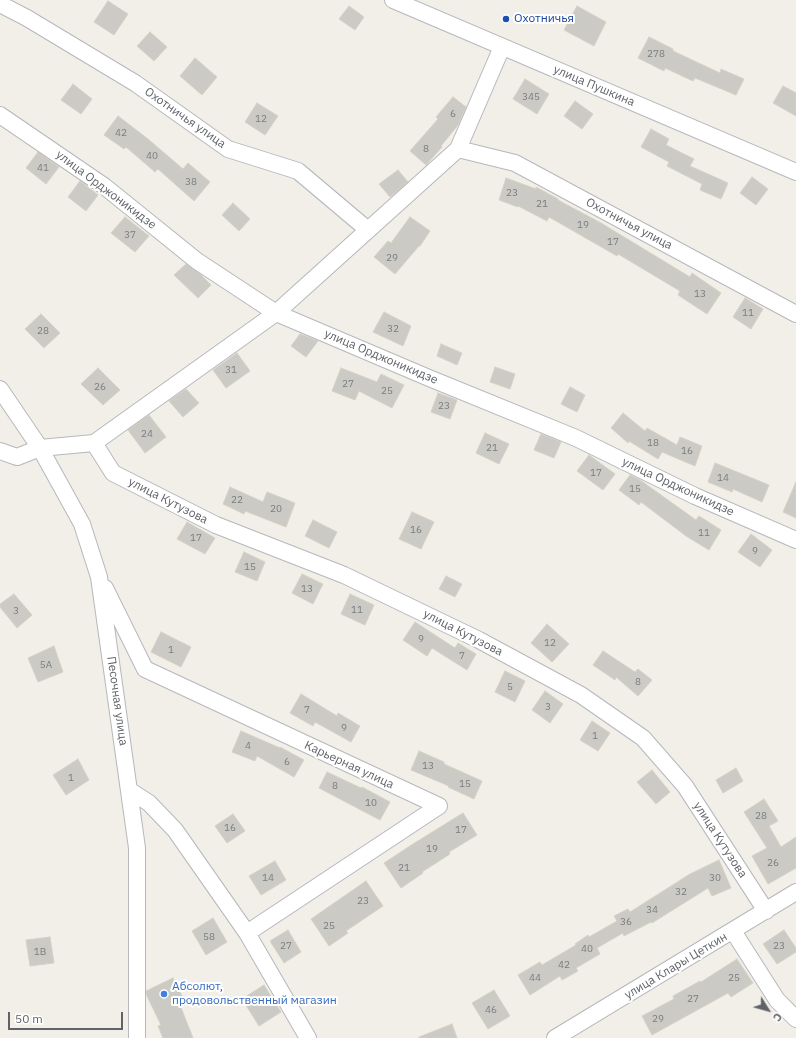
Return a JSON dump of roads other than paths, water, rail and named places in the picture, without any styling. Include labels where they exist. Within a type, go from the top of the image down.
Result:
[{"type":"street","name":"улица Пушкина","points":[[393,0],[796,172]]},
{"type":"street","name":"Охотничья улица","points":[[0,4],[27,18],[135,82],[228,149],[298,171],[368,230]]},
{"type":"street","points":[[0,451],[17,457],[40,448],[94,443],[276,312],[458,149],[502,47]]},
{"type":"street","name":"улица Орджоникидзе","points":[[0,115],[104,186],[197,261],[276,312],[429,378],[576,438],[695,496],[796,540]]},
{"type":"street","name":"Охотничья улица","points":[[458,149],[515,163],[796,314]]},
{"type":"street","name":"Песочная улица","points":[[0,390],[40,448],[82,524],[99,577],[137,848],[137,1038]]},
{"type":"street","name":"улица Кутузова","points":[[94,443],[113,474],[216,525],[344,575],[479,640],[587,699],[643,738],[685,786],[766,911]]},
{"type":"street","name":"Карьерная улица","points":[[99,577],[145,669],[439,806],[247,934]]},
{"type":"street","points":[[129,790],[150,803],[175,830],[247,934],[308,1038]]},
{"type":"street","name":"улица Клары Цеткин","points":[[555,1038],[733,932],[796,892]]},
{"type":"street","points":[[733,932],[778,1000],[796,1019]]},
{"type":"place","name":"Охотничья","points":[[506,19]]},
{"type":"place","name":"Абсолют, продовольственный магазин","points":[[164,994]]}]
